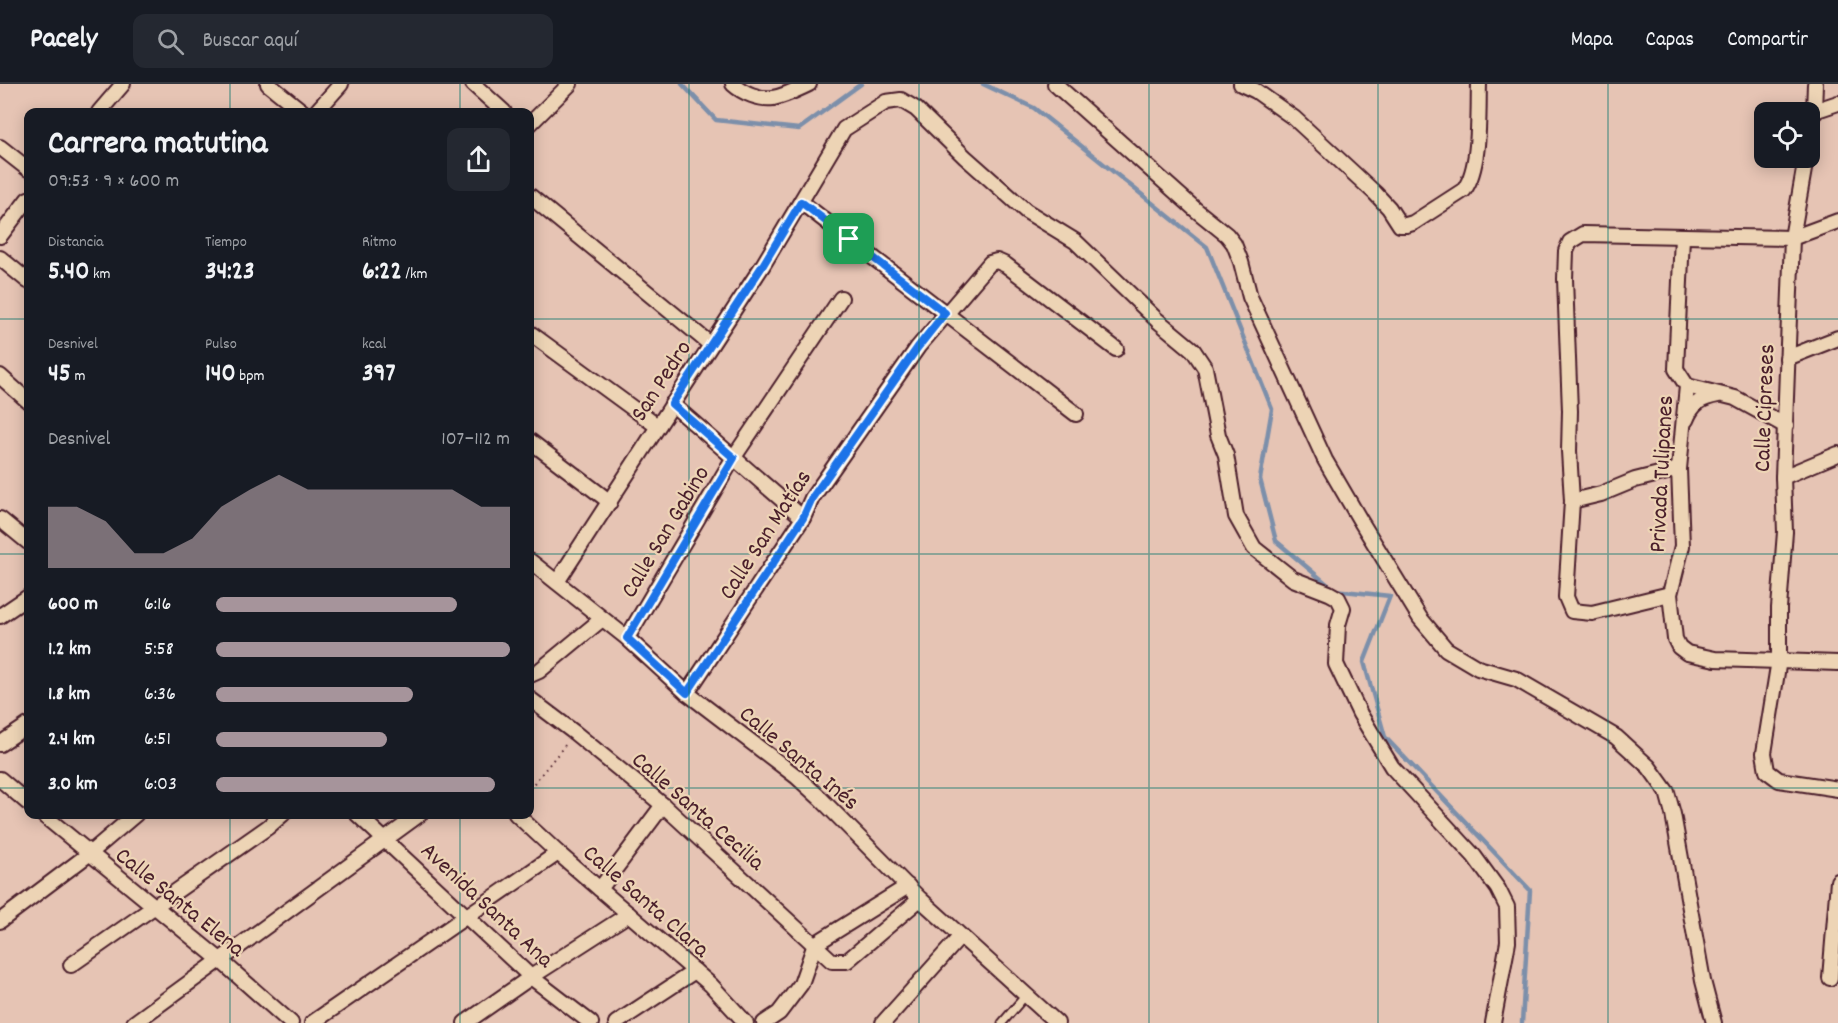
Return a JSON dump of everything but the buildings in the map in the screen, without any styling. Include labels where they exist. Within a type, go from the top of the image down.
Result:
[{"type":"street","points":[[102,108],[123,84]]},
{"type":"street","points":[[268,84],[298,108]]},
{"type":"street","points":[[320,108],[341,84]]},
{"type":"street","points":[[473,84],[500,108]]},
{"type":"street","points":[[534,120],[570,84]]},
{"type":"street","points":[[733,84],[755,96],[773,98],[809,84]]},
{"type":"street","points":[[1055,84],[1227,235],[1234,244],[1250,297],[1325,460],[1420,618],[1446,649],[1478,668],[1516,680],[1616,738],[1649,767],[1667,792],[1676,825],[1703,981],[1714,1023]]},
{"type":"street","points":[[1241,84],[1257,91],[1294,118],[1375,193],[1400,225],[1413,224],[1464,190],[1470,182],[1476,157],[1479,84]]},
{"type":"street","points":[[1814,102],[1815,84]]},
{"type":"street","name":"San Pedro","points":[[556,582],[763,265],[844,129],[886,102],[901,100],[916,109],[965,157],[1026,211],[1075,241],[1157,320],[1193,350],[1205,368],[1218,435],[1226,455],[1236,516],[1254,548],[1293,579],[1329,592],[1338,598],[1343,608],[1338,625],[1336,664],[1360,714],[1392,767],[1474,856],[1498,889],[1507,907],[1508,942],[1493,1023]]},
{"type":"street","points":[[1820,109],[1838,103]]},
{"type":"street","points":[[0,147],[24,166]]},
{"type":"street","name":"Calle Cipreses","points":[[1804,168],[1792,238],[1783,477],[1785,532],[1779,608],[1779,660],[1764,753],[1767,771],[1779,780],[1838,789]]},
{"type":"street","points":[[534,199],[710,344]]},
{"type":"street","points":[[801,202],[1076,414]]},
{"type":"street","points":[[0,236],[24,204]]},
{"type":"street","points":[[1670,594],[1592,613],[1572,610],[1566,597],[1572,501],[1565,279],[1566,251],[1570,242],[1582,234],[1792,238],[1838,221]]},
{"type":"street","name":"Privada Tulipanes","points":[[1682,237],[1676,369],[1687,386],[1679,469],[1682,546],[1670,594],[1675,639],[1678,647],[1687,653],[1715,659],[1838,663]]},
{"type":"street","points":[[0,258],[24,278]]},
{"type":"street","name":"Calle San Matías","points":[[687,693],[803,518],[812,498],[912,355],[945,313],[990,263],[997,261],[1006,266],[1116,349]]},
{"type":"street","name":"Calle San Gabino","points":[[627,638],[734,458],[841,298]]},
{"type":"street","points":[[534,336],[657,426]]},
{"type":"street","points":[[1787,358],[1838,338]]},
{"type":"street","points":[[0,376],[24,397]]},
{"type":"street","points":[[1687,386],[1735,398],[1786,426]]},
{"type":"street","points":[[1683,427],[1690,411],[1700,400],[1719,394]]},
{"type":"street","points":[[672,404],[803,518]]},
{"type":"street","points":[[534,444],[610,502]]},
{"type":"street","points":[[1783,477],[1838,454]]},
{"type":"street","points":[[1572,501],[1601,494],[1635,480],[1679,469]]},
{"type":"street","points":[[0,519],[24,539]]},
{"type":"street","name":"Calle Santa Inés","points":[[534,564],[627,638],[687,693],[820,798],[920,899],[1057,1023]]},
{"type":"street","points":[[0,616],[24,600]]},
{"type":"street","name":"Calle San Gabino","points":[[534,673],[602,619]]},
{"type":"street","name":"Calle Santa Cecilia","points":[[534,702],[663,805],[832,961],[847,961],[920,899]]},
{"type":"street","points":[[0,744],[24,728]]},
{"type":"street","points":[[0,779],[24,800]]},
{"type":"street","points":[[600,889],[663,805]]},
{"type":"street","name":"Calle Santa Elena","points":[[48,819],[220,960],[291,1023]]},
{"type":"street","points":[[0,921],[89,854],[130,819]]},
{"type":"street","points":[[71,966],[276,819]]},
{"type":"street","name":"Avenida Santa Ana","points":[[363,819],[531,977],[591,1023]]},
{"type":"street","points":[[134,1023],[413,819]]},
{"type":"street","name":"Calle Santa Clara","points":[[521,819],[711,985],[746,1023]]},
{"type":"street","points":[[312,1023],[558,853]]},
{"type":"street","points":[[1830,978],[1838,881]]},
{"type":"street","points":[[764,1023],[779,1013],[801,984],[815,944],[908,886]]},
{"type":"street","points":[[465,1023],[629,914]]},
{"type":"street","points":[[884,1023],[960,936]]},
{"type":"street","points":[[616,1023],[695,971]]},
{"type":"lane","points":[[1002,1023],[1026,995]]},
{"type":"path","points":[[534,783],[575,733]]},
{"type":"waterway","points":[[682,84],[716,120],[799,129],[861,84]]},
{"type":"waterway","points":[[983,84],[1034,108],[1207,247],[1272,409],[1260,479],[1276,541],[1334,590],[1390,596],[1364,662],[1385,737],[1530,890],[1522,1023]]},
{"type":"route","points":[[801,202],[849,239],[945,313],[918,347],[812,498],[803,518],[687,693],[627,638],[734,458],[672,404],[763,265],[801,202]]}]
